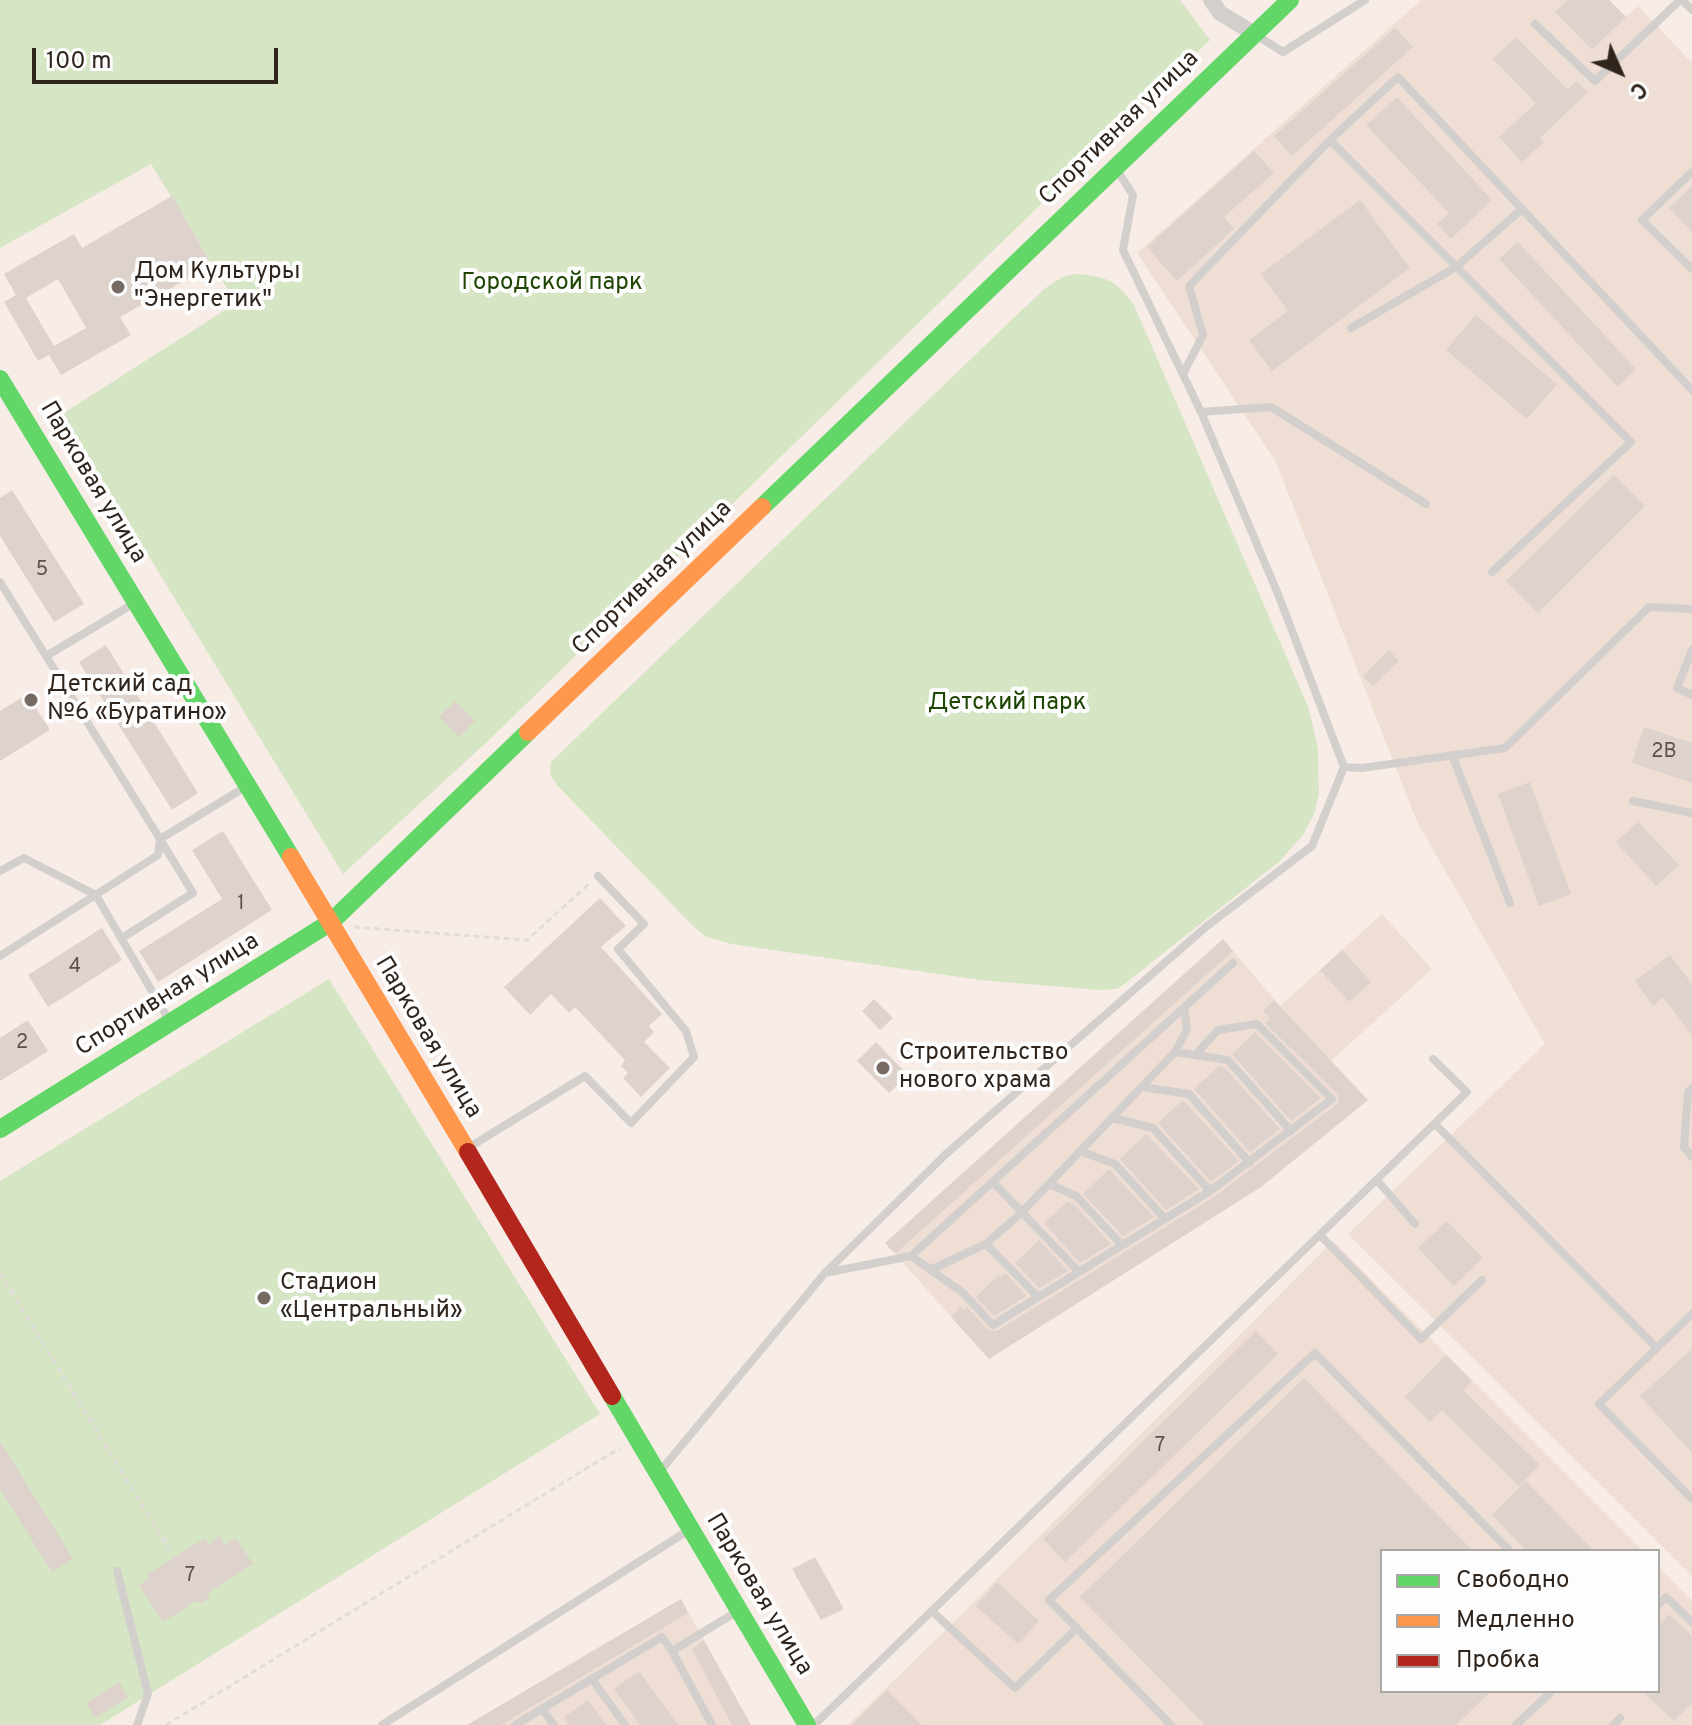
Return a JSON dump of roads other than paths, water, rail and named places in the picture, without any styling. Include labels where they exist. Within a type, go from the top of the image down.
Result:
[{"type":"street","points":[[1216,6],[1235,0]]},
{"type":"street","name":"Спортивная улица","points":[[0,1129],[331,922],[1290,0]]},
{"type":"street","points":[[1216,6],[1255,34]]},
{"type":"street","name":"Парковая улица","points":[[0,379],[331,922],[807,1725]]},
{"type":"lane","points":[[1255,34],[1283,52],[1365,0]]},
{"type":"lane","points":[[1535,24],[1595,81],[1681,0],[1692,10]]},
{"type":"lane","points":[[1183,374],[1203,335],[1189,286],[1330,140],[1398,77],[1692,390]]},
{"type":"lane","points":[[1330,140],[1631,442],[1492,572]]},
{"type":"lane","points":[[658,1474],[825,1273],[958,1143],[1207,926],[1312,846],[1344,767],[1278,594],[1201,412],[1123,250],[1133,195],[1114,167]]},
{"type":"lane","points":[[1692,172],[1642,220],[1692,269]]},
{"type":"lane","points":[[1351,328],[1456,267],[1522,209]]},
{"type":"lane","points":[[1201,412],[1271,407],[1426,504]]},
{"type":"lane","points":[[0,582],[193,893],[122,938]]},
{"type":"lane","points":[[48,655],[136,602]]},
{"type":"lane","points":[[1344,767],[1362,768],[1505,748],[1649,607],[1692,609]]},
{"type":"lane","points":[[1692,650],[1677,688],[1692,695]]},
{"type":"lane","points":[[1452,755],[1510,903]]},
{"type":"lane","points":[[160,839],[248,786]]},
{"type":"lane","points":[[1633,801],[1692,813]]},
{"type":"lane","points":[[0,956],[158,855],[160,839]]},
{"type":"lane","points":[[0,871],[24,858],[96,895],[170,1022]]},
{"type":"lane","points":[[465,1149],[585,1076],[631,1123],[694,1057],[686,1031],[618,949],[644,924],[598,876]]},
{"type":"lane","points":[[825,1273],[911,1256],[1233,963]]},
{"type":"lane","points":[[930,1270],[986,1244],[1022,1212],[1175,1052],[1187,1029],[1184,1008]]},
{"type":"lane","points":[[911,1256],[962,1292],[993,1325],[1210,1191],[1332,1099],[1257,1024],[1218,1030],[1196,1054]]},
{"type":"lane","points":[[1175,1052],[1228,1060],[1291,1131]]},
{"type":"lane","points":[[814,1725],[1467,1092],[1433,1059]]},
{"type":"lane","points":[[1142,1087],[1189,1094],[1250,1163]]},
{"type":"lane","points":[[1692,1088],[1688,1092],[1684,1147],[1692,1157]]},
{"type":"lane","points":[[1113,1118],[1153,1128],[1210,1191]]},
{"type":"lane","points":[[1435,1124],[1657,1348]]},
{"type":"lane","points":[[1080,1151],[1115,1164],[1165,1219]]},
{"type":"lane","points":[[1377,1180],[1415,1224]]},
{"type":"lane","points":[[993,1182],[1079,1272]]},
{"type":"lane","points":[[1049,1184],[1076,1196],[1122,1245]]},
{"type":"lane","points":[[1320,1235],[1421,1339],[1482,1280]]},
{"type":"lane","points":[[986,1244],[1038,1297]]},
{"type":"lane","points":[[1692,1314],[1599,1404],[1692,1499]]},
{"type":"lane","points":[[1171,1725],[1049,1600],[1315,1353],[1508,1549]]},
{"type":"lane","points":[[382,1725],[691,1529]]},
{"type":"lane","points":[[117,1571],[148,1694],[137,1725]]},
{"type":"lane","points":[[1660,1603],[1666,1597],[1692,1622]]},
{"type":"lane","points":[[672,1651],[739,1610]]},
{"type":"lane","points":[[933,1612],[1015,1688],[1077,1628]]},
{"type":"lane","points":[[515,1725],[662,1637],[712,1725]]},
{"type":"lane","points":[[592,1679],[625,1725]]},
{"type":"lane","points":[[1516,1725],[1550,1693]]},
{"type":"lane","points":[[542,1709],[554,1725]]},
{"type":"place","name":"Дом Культуры \"Энергетик\"","points":[[118,287]]},
{"type":"place","name":"Детский сад №6 «Буратино»","points":[[31,700]]},
{"type":"place","name":"Строительство нового храма","points":[[883,1068]]},
{"type":"place","name":"Стадион «Центральный»","points":[[264,1298]]},
{"type":"park label","name":"Городской парк","points":[[552,284]]},
{"type":"park label","name":"Детский парк","points":[[1007,704]]}]
